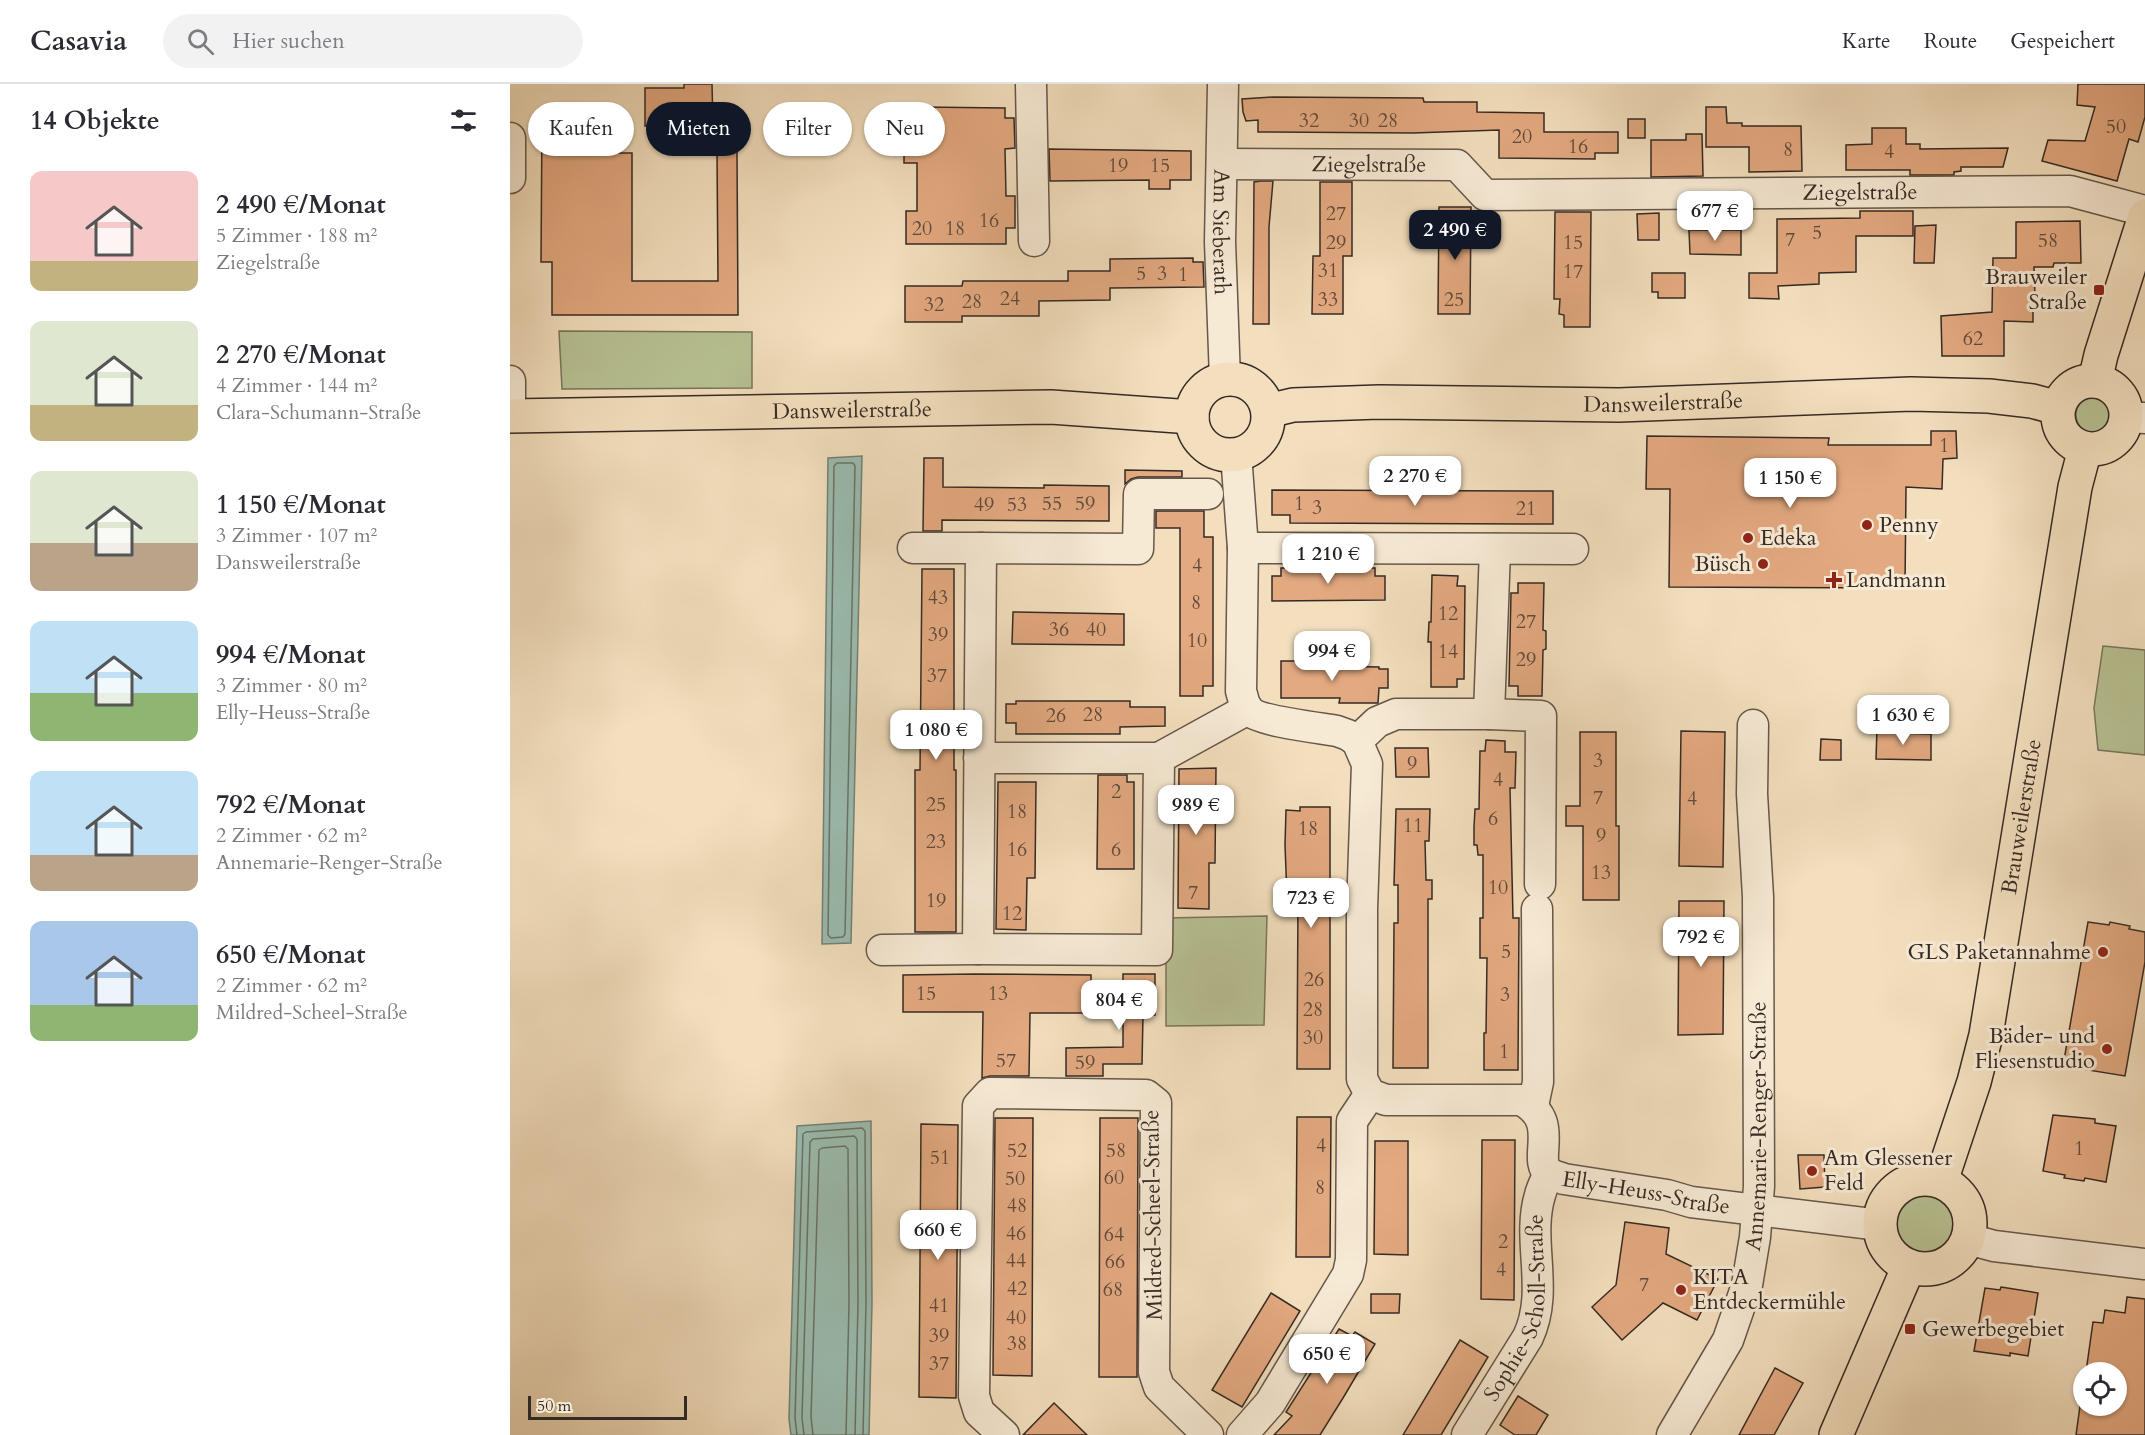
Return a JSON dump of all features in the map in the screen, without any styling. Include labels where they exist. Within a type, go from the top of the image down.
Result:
[{"type":"main road","points":[[2095,381],[2145,214]]},
{"type":"main road","points":[[1225,380],[1248,383],[1264,399],[1268,411],[1268,422],[1264,434],[1257,444],[1248,451],[1226,455],[1206,446],[1198,438],[1192,417],[1198,396],[1206,388],[1225,380]]},
{"type":"main road","points":[[2095,381],[2114,390],[2135,418],[2108,446],[2085,449],[2067,439],[2061,430],[2058,408],[2068,391],[2085,382],[2095,381]]},
{"type":"main road","name":"Dansweilerstraße","points":[[1268,411],[1293,405],[1379,402],[1619,405],[1911,394],[1989,396],[2031,401],[2058,408]]},
{"type":"main road","name":"Dansweilerstraße","points":[[510,416],[1051,407],[1192,417]]},
{"type":"main road","name":"Brauweilerstraße","points":[[1941,1181],[1974,1082],[1986,1035],[2070,517],[2085,449]]},
{"type":"main road","points":[[1924,1179],[1941,1181],[1953,1188],[1963,1199],[1969,1211],[1971,1226],[1968,1239],[1962,1250],[1944,1265],[1933,1269],[1909,1266],[1899,1261],[1886,1245],[1880,1225],[1883,1208],[1893,1193],[1907,1183],[1924,1179]]},
{"type":"main road","points":[[1836,1435],[1909,1266]]},
{"type":"street","points":[[1030,84],[1034,241]]},
{"type":"street","name":"Am Sieberath","points":[[1223,84],[1220,242],[1225,380]]},
{"type":"street","points":[[510,138],[510,178]]},
{"type":"street","name":"Ziegelstraße","points":[[1223,164],[1457,165],[1485,195],[2070,191],[2145,214]]},
{"type":"street","points":[[510,381],[510,416]]},
{"type":"street","points":[[1236,454],[1243,548],[1242,691],[1248,710],[1260,718],[1337,731],[1348,735],[1357,741],[1367,764],[1362,909],[1362,1079],[1371,1094],[1386,1100],[1521,1100],[1533,1106],[1538,1082],[1541,716],[1395,714],[1377,722],[1357,741]]},
{"type":"street","points":[[913,548],[1138,549],[1139,494],[1208,494]]},
{"type":"street","points":[[978,949],[981,548]]},
{"type":"street","points":[[1243,548],[1573,549]]},
{"type":"street","points":[[1489,714],[1495,549]]},
{"type":"street","points":[[979,758],[1159,758],[1248,710]]},
{"type":"street","name":"Annemarie-Renger-Straße","points":[[1672,1435],[1728,1340],[1747,1285],[1758,1211],[1758,897],[1752,794],[1753,725]]},
{"type":"street","points":[[882,950],[1157,950],[1159,758]]},
{"type":"street","name":"Mildred-Scheel-Straße","points":[[1004,1435],[979,1412],[974,1396],[978,1106],[990,1093],[1146,1095],[1156,1103],[1154,1372],[1159,1386],[1208,1435]]},
{"type":"street","points":[[1242,1435],[1270,1403],[1348,1274],[1351,1260],[1352,1121],[1371,1094]]},
{"type":"street","name":"Elly-Heuss-Straße","points":[[1533,1106],[1544,1122],[1544,1165],[1549,1173],[1564,1179],[1667,1195],[1691,1202],[1880,1225]]},
{"type":"street","name":"Sophie-Scholl-Straße","points":[[1467,1435],[1528,1337],[1534,1323],[1538,1307],[1536,1216],[1540,1195],[1549,1173]]},
{"type":"street","points":[[1968,1239],[2017,1249],[2145,1264]]},
{"type":"green space","points":[[559,331],[752,332],[752,388],[562,389]]},
{"type":"green space","points":[[2094,397],[2106,403],[2112,415],[2106,427],[2094,433],[2082,427],[2076,415],[2082,403]]},
{"type":"green space","points":[[2103,646],[2145,650],[2145,755],[2098,750],[2094,708]]},
{"type":"green space","points":[[1267,916],[1264,1025],[1166,1026],[1166,918]]},
{"type":"green space","points":[[1924,1189],[1937,1192],[1948,1199],[1955,1210],[1958,1223],[1955,1236],[1948,1247],[1937,1254],[1924,1257],[1911,1254],[1900,1247],[1893,1236],[1890,1223],[1893,1210],[1900,1199],[1911,1192]]},
{"type":"water","points":[[862,456],[851,943],[822,944],[828,458]]},
{"type":"water","points":[[871,1121],[872,1303],[869,1435],[791,1435],[789,1419],[797,1126]]},
{"type":"building","points":[[684,84],[712,84],[712,102],[646,102],[645,126],[645,88],[684,88]]},
{"type":"building","points":[[2078,84],[2145,84],[2145,117],[2138,142],[2129,139],[2117,181],[2042,161],[2048,140],[2085,141],[2095,107],[2077,105]]},
{"type":"building","points":[[1273,97],[1423,98],[1424,102],[1477,102],[1477,112],[1544,113],[1544,132],[1618,132],[1618,153],[1595,153],[1595,159],[1499,158],[1499,130],[1413,133],[1258,132],[1258,120],[1246,121],[1242,99]]},
{"type":"building","points":[[945,107],[1005,108],[1005,118],[1014,118],[1015,148],[1005,149],[1006,196],[1015,196],[1015,228],[1006,228],[1006,244],[906,244],[906,211],[917,211],[917,163],[904,163],[904,156],[945,156]]},
{"type":"building","points":[[1706,107],[1726,107],[1727,123],[1742,123],[1742,126],[1801,126],[1802,171],[1749,172],[1749,147],[1706,147]]},
{"type":"building","points":[[1628,119],[1645,119],[1645,138],[1628,138]]},
{"type":"building","points":[[1872,128],[1906,128],[1906,144],[1920,144],[1920,149],[2008,148],[2003,167],[1961,167],[1961,171],[1954,172],[1954,175],[1910,175],[1910,170],[1846,170],[1846,145],[1872,144]]},
{"type":"building","points":[[1686,134],[1702,134],[1703,176],[1651,177],[1651,140],[1686,140]]},
{"type":"building","points":[[1049,149],[1191,151],[1191,180],[1170,180],[1170,189],[1149,189],[1149,180],[1050,181]]},
{"type":"building","points":[[542,156],[632,156],[632,281],[718,281],[717,156],[737,156],[738,315],[552,315],[552,262],[541,262]]},
{"type":"building","points":[[1273,181],[1269,227],[1269,324],[1253,324],[1254,182]]},
{"type":"building","points":[[1320,182],[1352,182],[1352,256],[1343,256],[1343,314],[1312,314],[1313,256],[1320,256]]},
{"type":"building","points":[[1439,207],[1471,207],[1470,314],[1438,314]]},
{"type":"building","points":[[1860,211],[1913,211],[1913,236],[1856,236],[1856,272],[1819,273],[1819,284],[1778,286],[1779,299],[1749,298],[1749,273],[1777,273],[1777,219],[1860,218]]},
{"type":"building","points":[[1555,212],[1591,212],[1590,327],[1564,327],[1564,315],[1559,314],[1560,299],[1554,299]]},
{"type":"building","points":[[1659,213],[1659,240],[1638,240],[1637,214]]},
{"type":"building","points":[[2080,221],[2081,263],[2054,263],[2053,267],[2034,267],[2033,322],[2004,321],[2004,356],[1942,356],[1941,316],[1992,312],[1993,258],[2016,258],[2016,222]]},
{"type":"building","points":[[1936,225],[1934,263],[1914,263],[1915,226]]},
{"type":"building","points":[[1689,230],[1741,230],[1741,255],[1690,254]]},
{"type":"building","points":[[1193,258],[1193,262],[1203,262],[1204,287],[1110,288],[1110,300],[1039,301],[1039,316],[962,316],[962,322],[905,322],[905,286],[962,286],[963,281],[1068,281],[1068,271],[1110,271],[1110,259]]},
{"type":"building","points":[[1652,273],[1685,273],[1685,298],[1658,298],[1658,292],[1652,292]]},
{"type":"building","name":"Edeka","points":[[1931,431],[1956,431],[1957,458],[1943,459],[1942,489],[1906,487],[1905,588],[1669,587],[1670,489],[1646,489],[1647,436],[1829,438],[1828,445],[1931,445]]},
{"type":"building","points":[[924,458],[943,458],[943,487],[1109,486],[1109,521],[942,520],[942,531],[923,531]]},
{"type":"building","points":[[1125,470],[1182,471],[1182,477],[1138,477],[1125,484]]},
{"type":"building","points":[[1272,490],[1553,491],[1553,524],[1290,523],[1290,515],[1272,515]]},
{"type":"building","points":[[1156,511],[1204,511],[1204,537],[1213,537],[1213,686],[1203,686],[1203,696],[1180,696],[1180,528],[1156,528]]},
{"type":"building","points":[[1281,568],[1375,568],[1375,576],[1385,576],[1385,600],[1272,601],[1272,576],[1281,576]]},
{"type":"building","points":[[922,569],[954,569],[956,932],[915,932],[915,770],[920,770]]},
{"type":"building","points":[[1432,575],[1458,576],[1457,586],[1465,586],[1464,679],[1457,679],[1457,687],[1431,687],[1431,642],[1428,642],[1429,622],[1431,622]]},
{"type":"building","points":[[1518,583],[1544,583],[1543,630],[1546,631],[1546,649],[1543,650],[1542,696],[1518,696],[1518,686],[1509,686],[1511,593],[1518,593]]},
{"type":"building","points":[[1013,612],[1124,614],[1124,645],[1012,644]]},
{"type":"building","points":[[1281,661],[1320,661],[1320,666],[1388,669],[1388,688],[1379,688],[1378,703],[1339,703],[1340,698],[1281,698]]},
{"type":"building","points":[[1016,701],[1130,701],[1130,707],[1165,707],[1165,726],[1120,727],[1120,734],[1016,734],[1016,723],[1006,723],[1006,704],[1016,704]]},
{"type":"building","points":[[1877,728],[1894,728],[1894,733],[1931,734],[1931,760],[1876,759]]},
{"type":"building","points":[[1681,731],[1725,732],[1723,867],[1679,866]]},
{"type":"building","points":[[1580,732],[1616,732],[1619,900],[1583,900],[1583,826],[1566,826],[1566,806],[1580,806]]},
{"type":"building","points":[[1821,739],[1841,740],[1841,760],[1820,760]]},
{"type":"building","points":[[1486,740],[1505,741],[1505,752],[1516,752],[1515,788],[1510,788],[1513,918],[1519,918],[1518,1070],[1484,1070],[1487,958],[1480,958],[1480,918],[1483,918],[1483,855],[1478,855],[1477,845],[1474,845],[1474,827],[1475,809],[1479,809],[1480,751],[1485,751]]},
{"type":"building","points":[[1395,748],[1428,748],[1429,777],[1396,777]]},
{"type":"building","points":[[1216,768],[1215,863],[1209,863],[1209,909],[1178,908],[1179,769]]},
{"type":"building","points":[[1098,775],[1127,775],[1127,782],[1134,782],[1134,869],[1097,869]]},
{"type":"building","points":[[998,782],[1036,782],[1035,878],[1027,878],[1026,930],[996,929]]},
{"type":"building","points":[[1300,807],[1330,807],[1330,1069],[1297,1069],[1298,897],[1287,897],[1285,845],[1286,810],[1300,811]]},
{"type":"building","points":[[1396,809],[1430,809],[1429,841],[1425,841],[1426,880],[1432,880],[1432,899],[1428,899],[1428,1068],[1393,1068],[1394,923],[1398,923],[1398,885],[1394,885]]},
{"type":"building","points":[[1679,901],[1724,901],[1723,1034],[1678,1035]]},
{"type":"building","points":[[2088,922],[2109,925],[2110,922],[2145,932],[2145,962],[2125,1076],[2063,1066]]},
{"type":"building","points":[[1123,974],[1155,974],[1155,1015],[1143,1016],[1142,1064],[1103,1064],[1103,1076],[1066,1076],[1066,1048],[1123,1047]]},
{"type":"building","points":[[903,975],[1091,975],[1091,1013],[1030,1013],[1029,1076],[982,1078],[983,1012],[903,1012]]},
{"type":"building","points":[[2053,1115],[2095,1119],[2095,1123],[2116,1126],[2106,1182],[2085,1178],[2084,1181],[2064,1178],[2065,1175],[2043,1171]]},
{"type":"building","points":[[1297,1117],[1331,1117],[1330,1257],[1296,1257]]},
{"type":"building","points":[[995,1118],[1033,1118],[1032,1376],[993,1375]]},
{"type":"building","points":[[1100,1118],[1138,1118],[1137,1377],[1099,1377]]},
{"type":"building","points":[[921,1124],[958,1125],[956,1398],[919,1397]]},
{"type":"building","points":[[1482,1140],[1515,1140],[1514,1300],[1481,1299]]},
{"type":"building","points":[[1375,1141],[1408,1141],[1408,1255],[1374,1254]]},
{"type":"building","name":"Am Glessener Feld","points":[[1798,1155],[1824,1155],[1825,1187],[1800,1189]]},
{"type":"building","points":[[1625,1222],[1669,1228],[1666,1254],[1718,1279],[1697,1320],[1663,1303],[1622,1340],[1592,1307],[1616,1285]]},
{"type":"building","points":[[2001,1287],[2038,1293],[2028,1356],[1974,1351],[1985,1288],[2000,1290]]},
{"type":"building","points":[[1271,1293],[1300,1311],[1242,1407],[1212,1390]]},
{"type":"building","points":[[1371,1294],[1400,1294],[1399,1313],[1371,1313]]},
{"type":"building","points":[[2127,1297],[2145,1299],[2145,1435],[2076,1435],[2079,1416],[2127,1416],[2127,1362],[2087,1362],[2093,1322],[2103,1323],[2105,1310],[2125,1313]]},
{"type":"building","points":[[1339,1329],[1352,1336],[1355,1332],[1375,1344],[1343,1398],[1320,1435],[1274,1435],[1292,1416],[1286,1412]]},
{"type":"building","points":[[1460,1340],[1488,1357],[1441,1435],[1403,1435]]},
{"type":"building","points":[[1775,1368],[1803,1383],[1774,1435],[1739,1435]]},
{"type":"building","points":[[1518,1396],[1548,1415],[1536,1435],[1515,1435],[1500,1425]]},
{"type":"building","points":[[1054,1403],[1087,1435],[1023,1435]]},
{"type":"place","name":"Brauweiler Straße","points":[[2099,290]]},
{"type":"place","name":"Penny","points":[[1867,525]]},
{"type":"place","name":"Edeka","points":[[1748,538]]},
{"type":"place","name":"Büsch","points":[[1763,564]]},
{"type":"place","name":"Landmann","points":[[1834,580]]},
{"type":"place","name":"GLS Paketannahme","points":[[2103,952]]},
{"type":"place","name":"Bäder- und Fliesenstudio","points":[[2107,1049]]},
{"type":"place","name":"Am Glessener Feld","points":[[1812,1171]]},
{"type":"place","name":"KITA Entdeckermühle","points":[[1681,1290]]},
{"type":"place","name":"Gewerbegebiet","points":[[1910,1329]]}]
